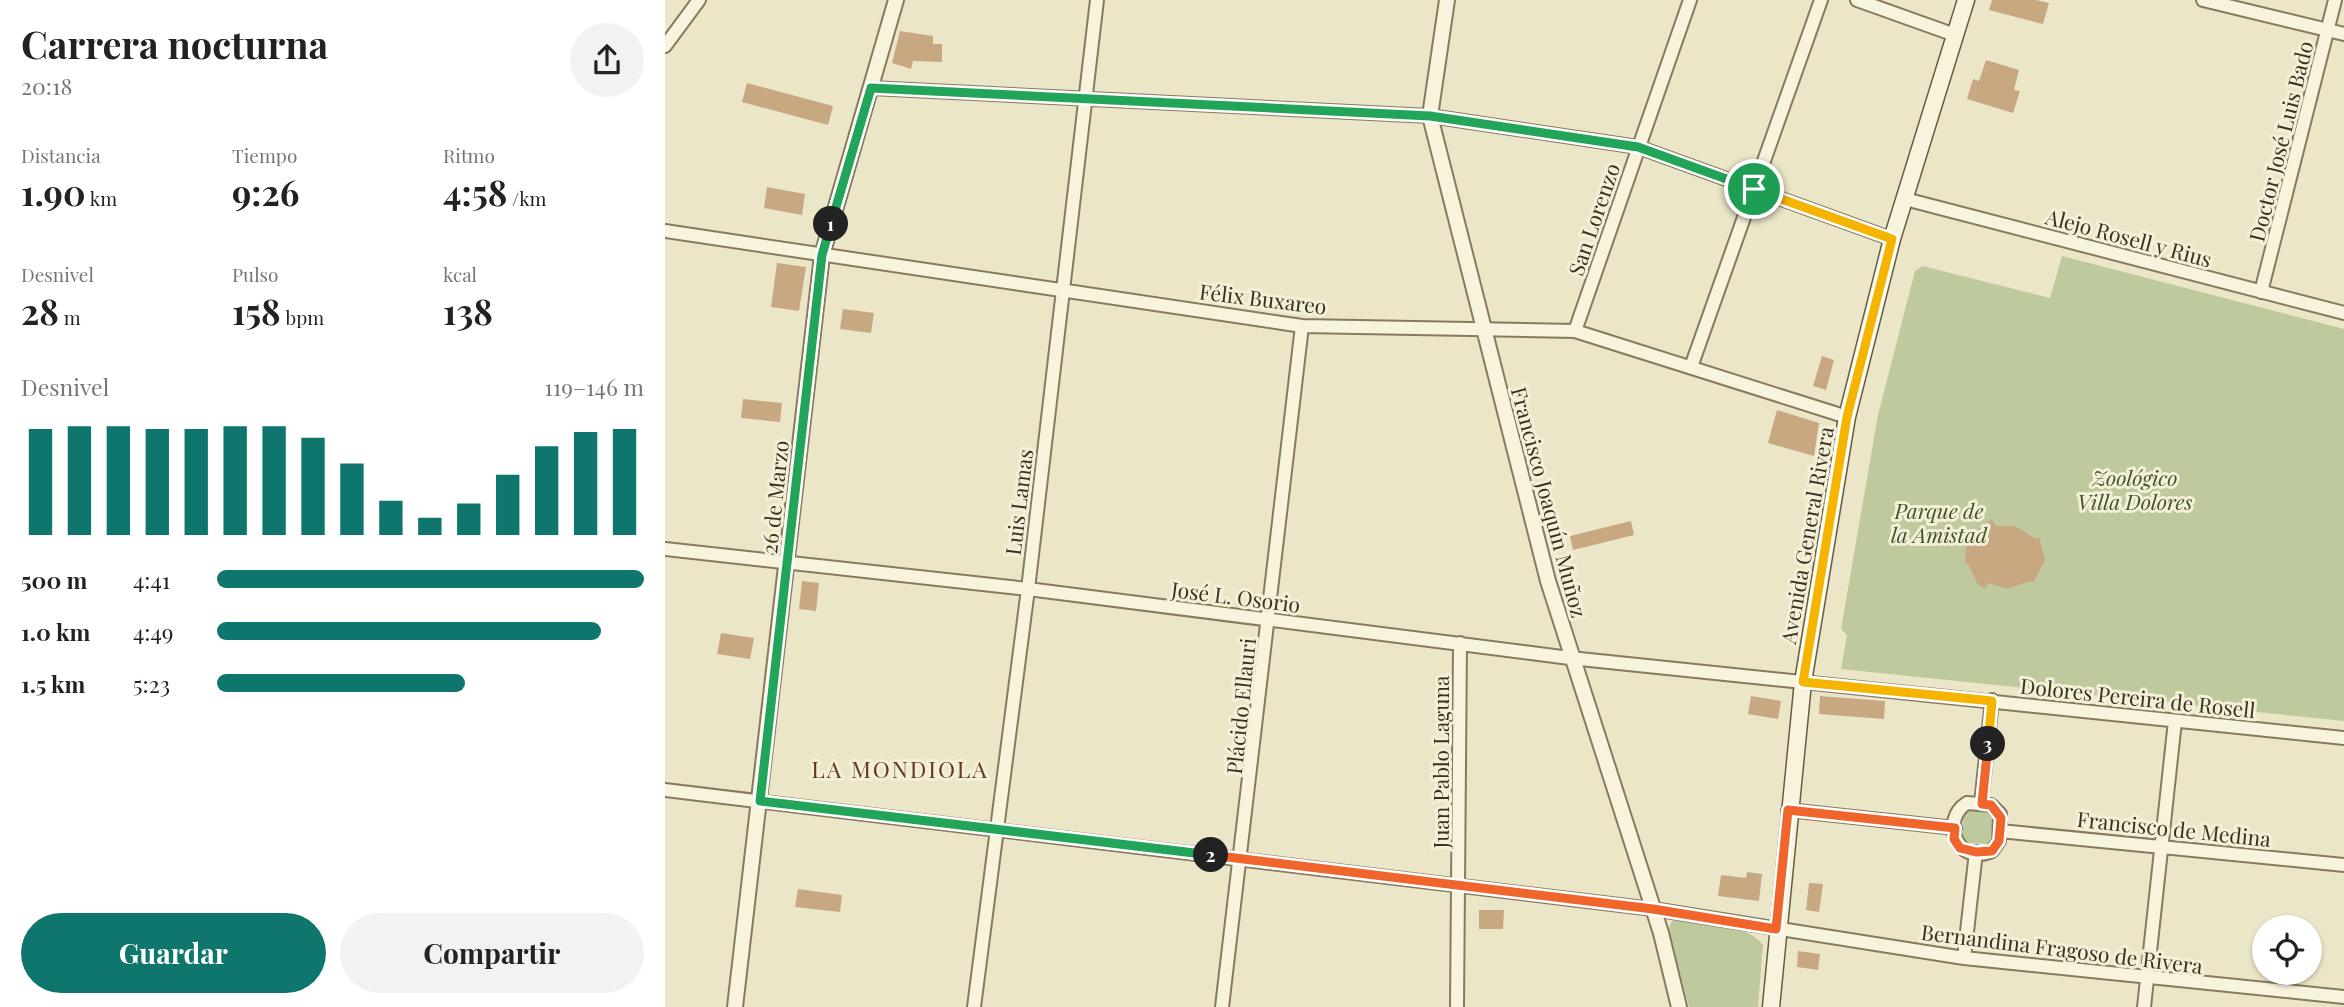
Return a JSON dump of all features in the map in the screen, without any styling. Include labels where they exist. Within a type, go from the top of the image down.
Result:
[{"type":"main road","name":"Avenida General Rivera","points":[[1771,1007],[1776,929],[1803,682],[1847,417],[1892,239],[1966,0]]},
{"type":"street","points":[[665,46],[699,0]]},
{"type":"street","name":"26 de Marzo","points":[[735,1007],[822,255],[895,0]]},
{"type":"street","name":"Luis Lamas","points":[[974,1007],[1097,0]]},
{"type":"street","name":"Francisco Joaquín Muñoz","points":[[1447,0],[1430,116],[1483,331],[1570,657],[1653,909],[1679,1007]]},
{"type":"street","name":"San Lorenzo","points":[[1575,331],[1689,0]]},
{"type":"street","points":[[1691,367],[1821,0]]},
{"type":"street","points":[[1857,0],[1955,34]]},
{"type":"street","points":[[2203,0],[2344,34]]},
{"type":"street","name":"Doctor José Luis Bado","points":[[2262,292],[2335,0]]},
{"type":"street","points":[[871,88],[1430,116],[1638,147],[1892,239]]},
{"type":"street","name":"Alejo Rosell y Rius","points":[[1905,199],[2344,313]]},
{"type":"street","name":"Félix Buxareo","points":[[665,231],[1063,288],[1302,326],[1575,331],[1847,417]]},
{"type":"street","name":"Plácido Ellauri","points":[[1222,1007],[1242,859],[1302,326]]},
{"type":"street","name":"José L. Osorio","points":[[665,549],[1027,589],[1570,657],[1803,682]]},
{"type":"street","name":"Juan Pablo Laguna","points":[[1457,1007],[1460,643]]},
{"type":"street","name":"Dolores Pereira de Rosell","points":[[1803,682],[2344,738]]},
{"type":"street","points":[[1982,804],[1992,701]]},
{"type":"street","points":[[2144,1007],[2175,721]]},
{"type":"street","name":"Bernandina Fragoso de Rivera","points":[[665,789],[1653,909],[1964,958],[2340,1000]]},
{"type":"street","points":[[1967,803],[1982,804],[1991,805],[1998,810],[2000,836],[1992,851],[1976,852],[1960,848],[1955,827],[1967,803]]},
{"type":"street","points":[[1788,810],[1955,827]]},
{"type":"street","name":"Francisco de Medina","points":[[2000,836],[2161,846],[2344,865]]},
{"type":"street","points":[[1964,958],[1976,852]]},
{"type":"green space","name":"Zoológico Villa Dolores","points":[[2062,256],[2344,329],[2344,721],[1841,669],[1847,635],[1841,629],[1878,415],[1915,271],[1922,266],[2050,298]]},
{"type":"green space","points":[[1969,809],[1993,814],[1990,844],[1965,843],[1961,838],[1964,813]]},
{"type":"green space","points":[[1684,919],[1738,929],[1756,938],[1763,945],[1758,1007],[1689,1007],[1668,930],[1672,921]]},
{"type":"building","points":[[1992,0],[2036,0],[2049,3],[2043,24],[1989,10]]},
{"type":"building","points":[[900,31],[933,36],[933,44],[942,44],[942,62],[913,61],[911,69],[892,63]]},
{"type":"building","points":[[1986,60],[2019,70],[2014,90],[2020,91],[2013,113],[1967,99],[1973,79],[1979,81]]},
{"type":"building","points":[[747,83],[833,106],[828,125],[742,102]]},
{"type":"building","points":[[767,187],[805,194],[802,215],[764,208]]},
{"type":"building","points":[[777,263],[806,267],[799,311],[771,307]]},
{"type":"building","points":[[843,309],[874,313],[871,333],[840,329]]},
{"type":"building","points":[[1822,356],[1834,360],[1826,390],[1813,386]]},
{"type":"building","points":[[743,399],[782,403],[780,422],[741,418]]},
{"type":"building","points":[[1777,410],[1819,423],[1814,456],[1768,443]]},
{"type":"building","points":[[1992,519],[1996,526],[2015,526],[2036,539],[2039,537],[2045,560],[2033,583],[2031,581],[2006,589],[1989,583],[1984,589],[1977,583],[1968,564],[1965,564],[1966,544],[1972,534]]},
{"type":"building","points":[[1631,521],[1634,535],[1573,550],[1570,536]]},
{"type":"building","points":[[802,581],[819,583],[816,611],[799,609]]},
{"type":"building","points":[[721,633],[754,638],[750,659],[717,654]]},
{"type":"building","points":[[1751,696],[1781,701],[1778,719],[1748,714]]},
{"type":"building","points":[[1820,696],[1885,701],[1884,719],[1819,714]]},
{"type":"building","points":[[1747,872],[1762,874],[1759,901],[1718,896],[1721,875],[1746,878]]},
{"type":"building","points":[[1809,883],[1823,884],[1819,912],[1806,910]]},
{"type":"building","points":[[798,889],[842,895],[840,912],[795,907]]},
{"type":"building","points":[[1479,910],[1504,910],[1503,929],[1479,929]]},
{"type":"building","points":[[1798,951],[1820,954],[1818,970],[1797,967]]},
{"type":"district","name":"LA MONDIOLA","points":[[900,768]]},
{"type":"route","points":[[871,88],[1430,116],[1638,147],[1754,189],[1892,239],[1847,417],[1803,682],[1992,701],[1982,804],[1991,805],[1998,810],[2001,818],[1999,841],[1992,851],[1965,851],[1960,848],[1954,839],[1955,828],[1788,810],[1776,929],[1653,909],[760,801],[822,255],[871,88]]},
{"type":"park label","name":"Parque de la Amistad","points":[[1939,522]]}]
